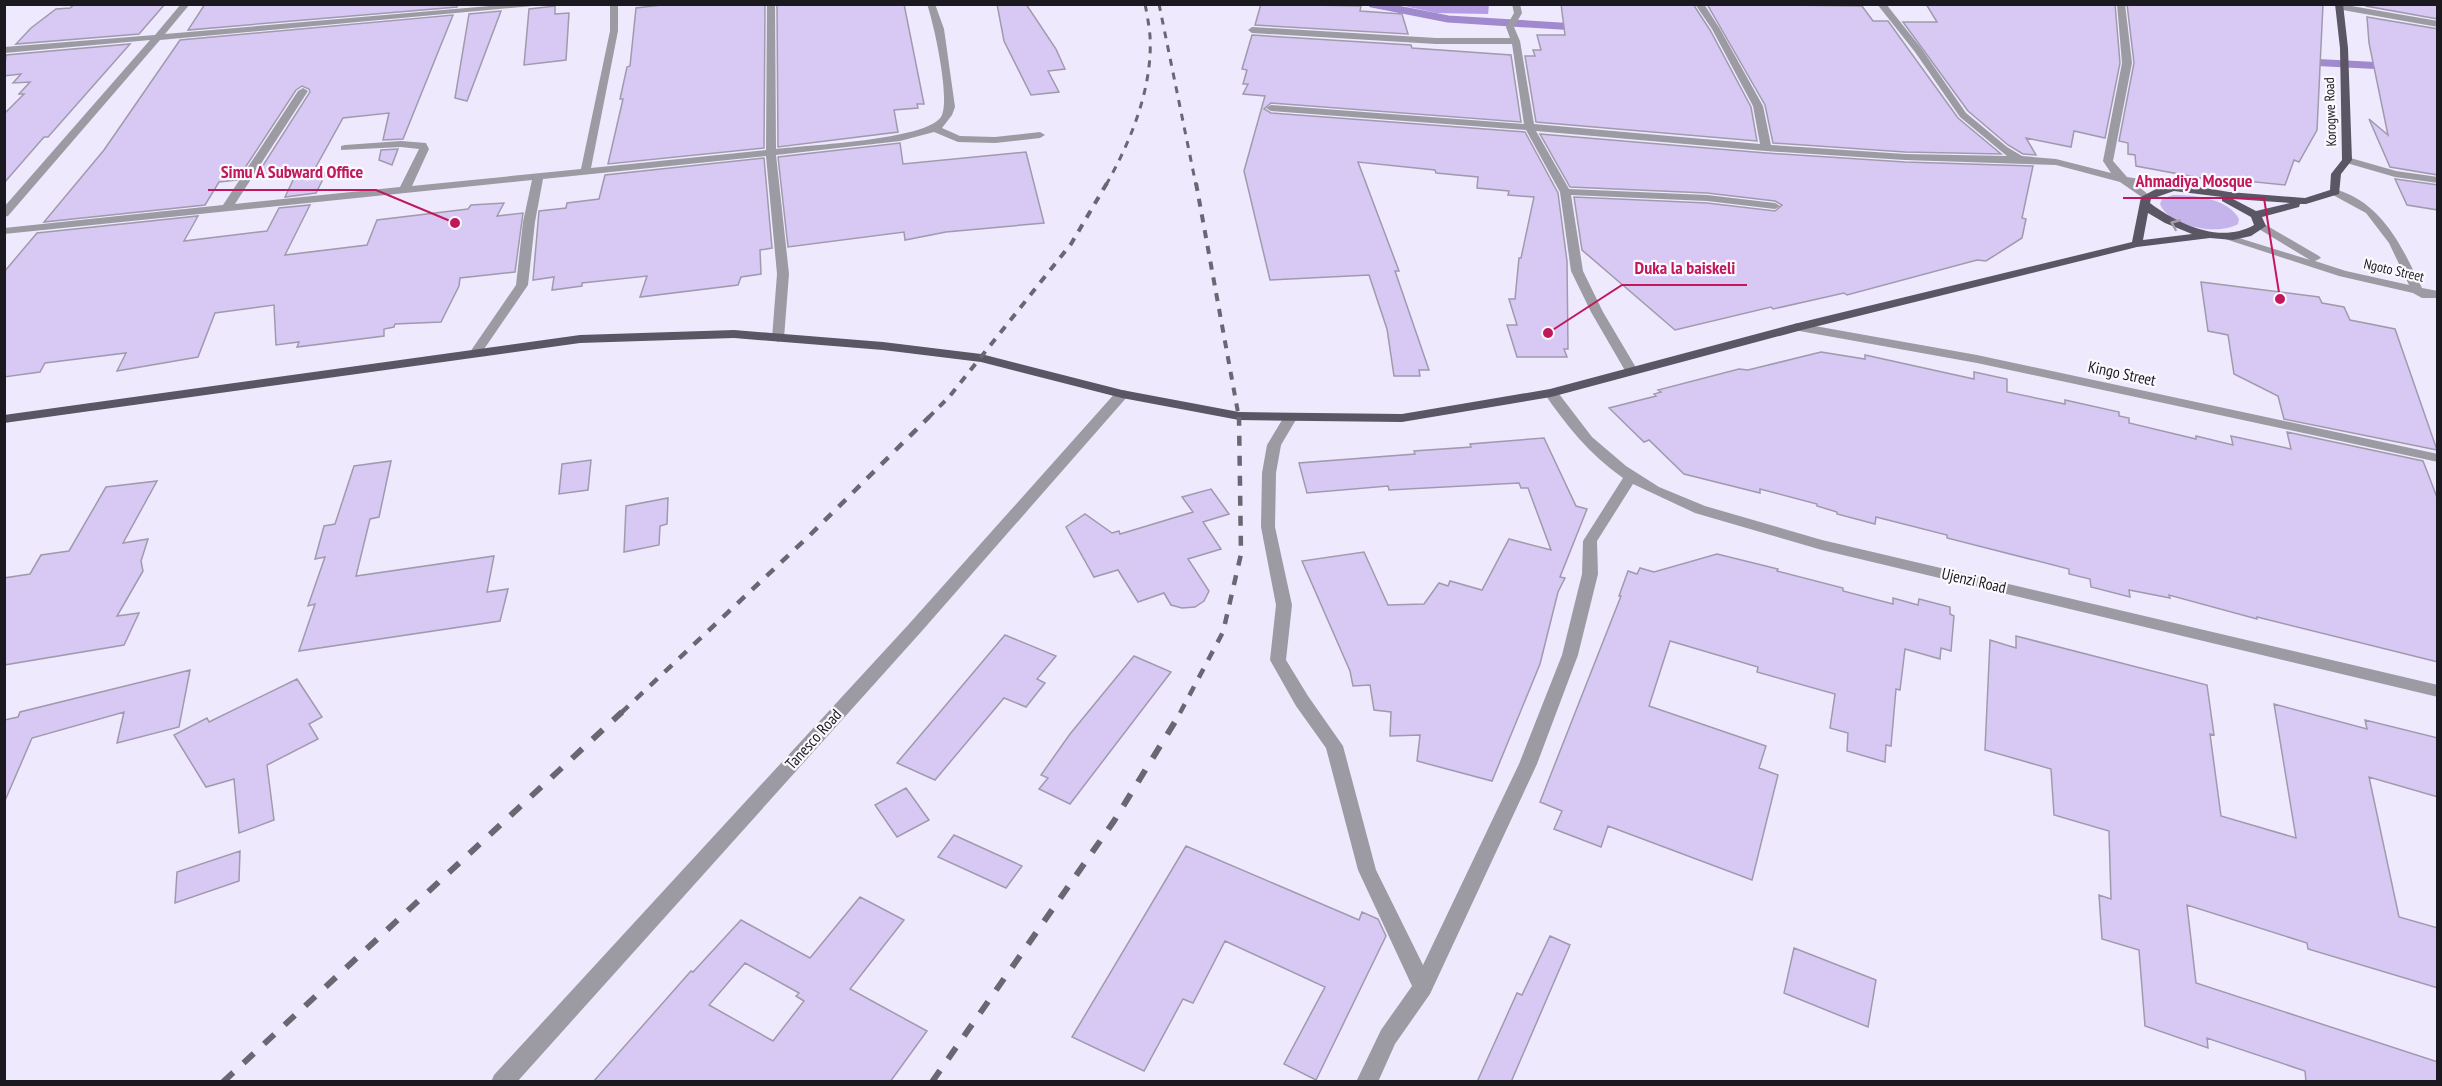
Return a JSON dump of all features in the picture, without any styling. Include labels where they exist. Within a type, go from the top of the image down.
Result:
[{"type":"main road","name":"Korogwe Road","points":[[2335,192],[2336,174],[2347,159],[2344,48],[2340,6]]},
{"type":"main road","points":[[2138,244],[2145,200],[2156,191],[2194,188],[2229,195],[2306,201]]},
{"type":"main road","points":[[2194,188],[2224,197],[2257,221]]},
{"type":"main road","points":[[4,419],[476,352],[602,338],[734,334],[883,346],[981,358],[1122,394],[1239,416],[1402,418],[1551,393],[1798,327],[2138,244],[2247,234],[2257,221],[2335,192]]},
{"type":"main road","points":[[2145,200],[2169,222],[2216,236]]},
{"type":"street","points":[[4,214],[186,4]]},
{"type":"street","points":[[4,50],[550,4]]},
{"type":"street","points":[[585,173],[614,31],[614,4]]},
{"type":"street","points":[[771,4],[771,152],[783,274],[778,338]]},
{"type":"street","points":[[4,231],[405,189],[538,178],[900,138],[934,129],[948,118],[950,107],[940,29],[931,4]]},
{"type":"street","points":[[1699,4],[1718,33],[1758,106],[1766,148]]},
{"type":"street","points":[[1881,4],[1904,30],[1949,97],[1968,120],[2003,149],[2020,159]]},
{"type":"street","points":[[2121,4],[2127,63],[2108,161],[2112,170],[2145,200]]},
{"type":"street","points":[[2340,6],[2438,24]]},
{"type":"street","points":[[1517,9],[1510,27],[1516,41],[1529,127],[1565,192],[1577,271],[1597,312],[1632,371]]},
{"type":"street","points":[[1252,30],[1436,41],[1516,41]]},
{"type":"street","points":[[227,207],[303,91]]},
{"type":"street","points":[[1271,108],[1529,127],[1766,148],[1905,157],[2020,159],[2056,162],[2123,180],[2177,188]]},
{"type":"street","points":[[934,129],[958,139],[995,140],[1040,135]]},
{"type":"street","points":[[345,148],[401,144],[422,145],[424,149],[405,189]]},
{"type":"street","points":[[2347,159],[2395,174],[2438,180]]},
{"type":"street","points":[[476,352],[522,285],[529,222],[538,178]]},
{"type":"street","points":[[1565,192],[1707,198],[1776,206]]},
{"type":"street","points":[[2335,192],[2370,212],[2394,242],[2418,292],[2438,303]]},
{"type":"street","points":[[2257,221],[2343,274]]},
{"type":"street","points":[[2216,236],[2343,274]]},
{"type":"street","name":"Ngoto Street","points":[[2343,274],[2438,295]]},
{"type":"street","name":"Kingo Street","points":[[1798,327],[1977,359],[2438,458]]},
{"type":"street","name":"Ujenzi Road","points":[[1551,393],[1591,444],[1630,477],[1655,491],[1729,518],[1822,545],[2438,691]]},
{"type":"street","name":"Tanesco Road","points":[[502,1082],[915,628],[1122,394]]},
{"type":"street","points":[[1290,418],[1274,444],[1269,473],[1268,527],[1284,605],[1278,660],[1302,701],[1334,746],[1367,870],[1424,987]]},
{"type":"street","points":[[1367,1082],[1388,1037],[1424,987],[1528,764],[1570,655],[1590,574],[1590,541],[1630,477]]},
{"type":"shaded area","points":[[1400,5],[1489,5],[1488,14],[1436,13]]},
{"type":"shaded area","points":[[2173,195],[2200,197],[2219,202],[2234,212],[2239,219],[2238,224],[2229,228],[2207,229],[2183,224],[2173,219],[2160,204],[2162,199]]},
{"type":"building","points":[[75,4],[165,4],[139,34],[16,44],[31,28],[56,9],[70,8]]},
{"type":"building","points":[[205,4],[457,4],[457,7],[188,30]]},
{"type":"building","points":[[670,4],[765,4],[764,148],[608,164],[623,99],[620,99],[627,67],[630,66],[636,8]]},
{"type":"building","points":[[777,4],[904,4],[924,104],[917,104],[918,108],[894,110],[898,132],[778,147]]},
{"type":"building","points":[[997,4],[1026,4],[1056,49],[1065,69],[1048,71],[1059,92],[1031,95],[1004,41]]},
{"type":"building","points":[[1261,4],[1361,6],[1360,11],[1402,14],[1408,34],[1255,25]]},
{"type":"building","points":[[1561,4],[1693,4],[1710,30],[1751,107],[1757,141],[1536,122],[1525,56],[1535,56],[1533,50],[1541,50],[1537,35],[1565,35]]},
{"type":"building","points":[[1707,4],[1862,6],[1873,21],[1888,21],[1958,118],[2001,154],[1905,152],[1773,143],[1765,105]]},
{"type":"building","points":[[1926,4],[2115,4],[2120,63],[2105,138],[2074,131],[2071,147],[2026,138],[2036,155],[2023,154],[2008,145],[1968,111],[1903,22],[1937,22]]},
{"type":"building","points":[[2127,4],[2323,4],[2317,130],[2299,162],[2294,160],[2285,185],[2206,177],[2206,179],[2136,166],[2135,155],[2128,154],[2128,143],[2119,141],[2134,63]]},
{"type":"building","points":[[2366,4],[2438,4],[2438,19],[2366,6]]},
{"type":"building","points":[[555,6],[555,14],[569,13],[566,60],[524,65],[529,9]]},
{"type":"building","points":[[501,11],[467,101],[455,98],[469,14]]},
{"type":"building","points":[[453,15],[403,139],[383,140],[389,113],[343,118],[313,172],[255,178],[310,92],[302,86],[296,90],[237,180],[219,182],[205,205],[44,222],[104,150],[180,40]]},
{"type":"building","points":[[2367,17],[2438,29],[2438,175],[2390,167],[2369,119],[2388,135],[2369,43]]},
{"type":"building","points":[[1252,35],[1411,45],[1412,48],[1511,55],[1521,122],[1271,103],[1264,109],[1271,113],[1525,132],[1558,193],[1567,261],[1568,349],[1564,349],[1567,357],[1517,357],[1507,325],[1517,325],[1509,299],[1515,299],[1519,258],[1521,258],[1534,197],[1508,195],[1509,191],[1477,188],[1478,177],[1358,162],[1399,271],[1395,271],[1429,370],[1419,370],[1420,376],[1394,376],[1387,329],[1369,275],[1270,280],[1244,171],[1265,96],[1243,94],[1248,84],[1243,84],[1247,70],[1242,69]]},
{"type":"building","points":[[130,44],[4,183],[4,114],[24,94],[19,94],[30,82],[13,83],[21,74],[4,76],[6,55]]},
{"type":"building","points":[[1540,134],[1766,153],[1905,162],[2033,166],[2022,218],[2026,219],[2022,238],[1986,261],[1977,260],[1847,295],[1844,293],[1773,309],[1771,307],[1675,330],[1582,250],[1574,197],[1707,203],[1775,211],[1782,205],[1775,201],[1707,193],[1570,187]]},
{"type":"building","points":[[900,143],[903,164],[1026,152],[1044,223],[946,232],[905,240],[904,232],[788,247],[778,157]]},
{"type":"building","points":[[398,149],[392,165],[379,160],[381,150]]},
{"type":"building","points":[[764,158],[772,248],[760,250],[761,274],[741,277],[738,285],[640,297],[647,276],[582,283],[582,286],[552,290],[554,277],[533,280],[539,211],[566,208],[567,203],[599,199],[605,175]]},
{"type":"building","points":[[326,173],[316,193],[285,197],[295,176]]},
{"type":"building","points":[[2395,179],[2438,185],[2438,210],[2407,205]]},
{"type":"building","points":[[504,203],[497,216],[523,213],[515,272],[460,278],[459,286],[441,322],[395,324],[394,327],[384,329],[384,336],[297,347],[299,342],[276,345],[274,305],[215,313],[198,357],[117,371],[126,353],[45,363],[40,372],[4,377],[4,272],[37,233],[198,216],[184,241],[267,231],[279,208],[310,205],[285,255],[367,245],[377,220],[468,209],[471,205]]},
{"type":"building","points":[[2201,282],[2319,297],[2322,303],[2344,307],[2350,320],[2395,329],[2437,450],[2284,419],[2278,396],[2234,374],[2228,335],[2208,331]]},
{"type":"building","points":[[1821,352],[1865,359],[1865,355],[1974,379],[1974,372],[2007,379],[2007,392],[2065,404],[2065,400],[2119,412],[2119,416],[2129,418],[2129,423],[2196,439],[2196,436],[2233,445],[2231,436],[2291,449],[2287,432],[2423,461],[2438,500],[2438,662],[2257,617],[2257,619],[2169,595],[2170,598],[2129,590],[2130,597],[2091,587],[2090,579],[2069,574],[2069,569],[1947,538],[1947,535],[1876,517],[1875,524],[1837,514],[1817,504],[1760,489],[1760,493],[1684,474],[1649,440],[1644,442],[1609,408],[1656,396],[1654,394],[1661,392],[1658,390],[1739,369],[1748,370]]},
{"type":"building","points":[[1544,438],[1576,506],[1587,509],[1560,577],[1565,578],[1558,592],[1540,664],[1492,781],[1417,761],[1420,735],[1390,736],[1391,712],[1374,710],[1370,685],[1353,686],[1350,671],[1302,561],[1364,552],[1388,605],[1424,604],[1439,583],[1448,586],[1450,581],[1482,590],[1509,539],[1551,550],[1528,488],[1521,488],[1519,483],[1389,490],[1388,486],[1307,493],[1299,463],[1415,454],[1414,451]]},
{"type":"building","points":[[591,460],[588,490],[559,494],[562,464]]},
{"type":"building","points":[[391,461],[379,517],[370,519],[356,576],[494,556],[487,592],[508,589],[500,621],[299,651],[315,604],[308,606],[325,557],[315,559],[324,526],[335,524],[354,466]]},
{"type":"building","points":[[157,481],[123,543],[148,539],[141,561],[143,571],[117,616],[139,613],[124,645],[4,665],[4,578],[30,574],[41,555],[69,551],[106,487]]},
{"type":"building","points":[[1211,489],[1229,514],[1203,522],[1221,549],[1188,559],[1209,591],[1204,601],[1195,607],[1182,608],[1171,605],[1164,593],[1138,602],[1118,570],[1094,577],[1066,527],[1085,514],[1112,533],[1119,531],[1120,534],[1193,512],[1182,497]]},
{"type":"building","points":[[668,498],[667,524],[660,526],[659,545],[624,552],[626,506]]},
{"type":"building","points":[[1717,554],[1778,569],[1777,571],[1893,604],[1893,598],[1918,605],[1919,599],[1950,607],[1950,614],[1954,616],[1951,651],[1941,648],[1940,659],[1905,649],[1900,690],[1896,689],[1891,746],[1886,745],[1885,762],[1847,751],[1848,733],[1830,728],[1835,694],[1757,672],[1758,667],[1670,641],[1649,706],[1766,746],[1759,768],[1778,775],[1752,880],[1608,826],[1601,847],[1554,829],[1562,811],[1540,802],[1621,596],[1619,596],[1628,571],[1637,574],[1640,568],[1654,572]]},
{"type":"building","points":[[1005,635],[1056,656],[1037,679],[1045,683],[1026,707],[1004,698],[935,780],[897,763]]},
{"type":"building","points":[[2016,636],[2207,685],[2214,735],[2210,734],[2221,816],[2296,838],[2274,704],[2367,729],[2365,720],[2438,738],[2438,797],[2369,777],[2399,917],[2438,928],[2438,988],[2308,949],[2307,943],[2187,905],[2196,983],[2438,1062],[2438,1082],[2306,1082],[2305,1071],[2207,1038],[2208,1048],[2145,1026],[2139,950],[2102,939],[2099,895],[2111,899],[2109,831],[2054,815],[2051,769],[1985,750],[1990,640],[2016,648]]},
{"type":"building","points":[[1134,656],[1171,672],[1070,804],[1039,789],[1048,778],[1041,775],[1070,734]]},
{"type":"building","points":[[190,670],[179,727],[117,743],[124,712],[32,738],[4,803],[4,720],[18,717],[20,712]]},
{"type":"building","points":[[297,679],[322,717],[309,724],[318,739],[267,765],[274,820],[239,833],[234,779],[206,787],[174,735],[207,718],[209,722]]},
{"type":"building","points":[[906,788],[929,820],[897,837],[875,805]]},
{"type":"building","points":[[954,835],[1022,866],[1006,888],[938,857]]},
{"type":"building","points":[[1186,846],[1359,920],[1362,912],[1378,919],[1386,936],[1316,1080],[1284,1064],[1325,987],[1225,941],[1193,1003],[1183,999],[1144,1071],[1072,1037]]},
{"type":"building","points":[[240,851],[239,881],[175,903],[177,872]]},
{"type":"building","points":[[860,897],[904,920],[850,989],[927,1031],[890,1082],[593,1082],[691,971],[693,972],[741,920],[810,958]],"holes":[[[745,963],[799,993],[796,996],[804,1001],[773,1041],[709,1005]]]},
{"type":"building","points":[[1550,936],[1570,945],[1511,1082],[1477,1082],[1517,993],[1522,995]]},
{"type":"building","points":[[1794,948],[1876,980],[1868,1027],[1784,993]]},
{"type":"waterway","points":[[1372,4],[1448,19],[1576,27]]},
{"type":"waterway","points":[[2308,62],[2385,66]]},
{"type":"railway","points":[[1106,185],[1132,132],[1144,94],[1150,55],[1150,36],[1145,4]]},
{"type":"railway","points":[[1159,4],[1196,185]]},
{"type":"railway","points":[[929,417],[949,397],[1071,244],[1107,183]]},
{"type":"railway","points":[[1196,183],[1239,418]]},
{"type":"railway","points":[[621,713],[809,536],[929,417]]},
{"type":"railway","points":[[1180,713],[1223,632],[1241,554],[1239,417]]},
{"type":"railway","points":[[223,1082],[622,712]]},
{"type":"railway","points":[[932,1082],[1114,821],[1181,712]]},
{"type":"place","name":"Simu A Subward Office","points":[[455,223]]},
{"type":"place","name":"Ahmadiya Mosque","points":[[2280,299]]},
{"type":"place","name":"Duka la baiskeli","points":[[1548,333]]}]
